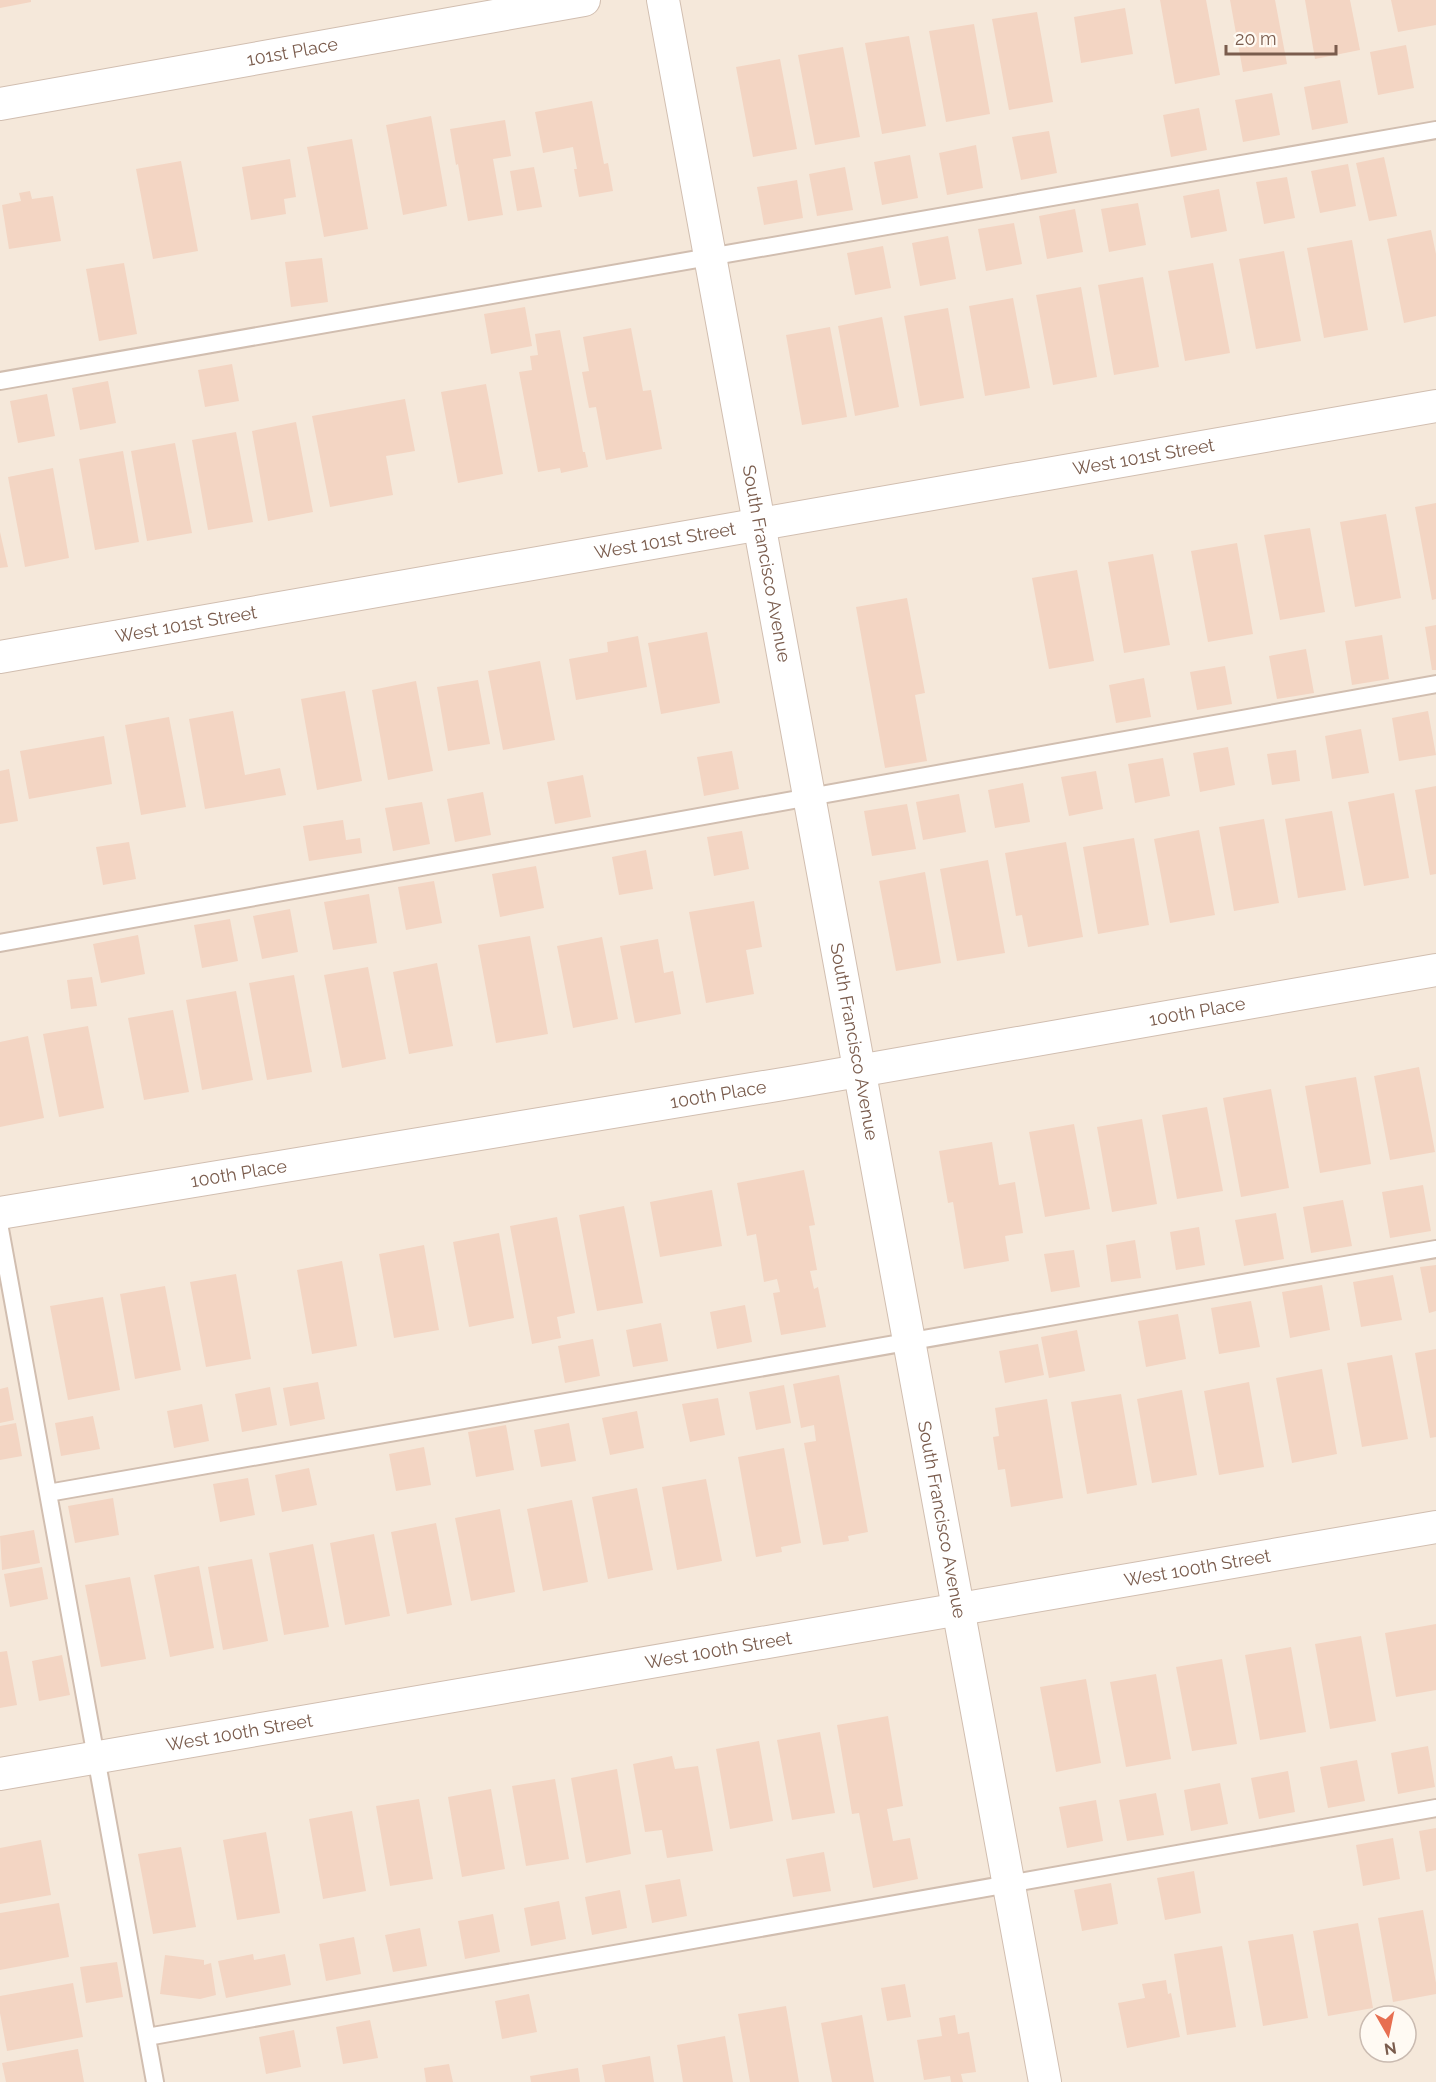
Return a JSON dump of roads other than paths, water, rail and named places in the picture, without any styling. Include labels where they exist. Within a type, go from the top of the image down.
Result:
[{"type":"street","name":"101st Place","points":[[0,104],[584,0]]},
{"type":"street","name":"South Francisco Avenue","points":[[663,0],[1045,2082]]},
{"type":"street","name":"West 101st Street","points":[[0,657],[1436,406]]},
{"type":"street","name":"100th Place","points":[[0,1213],[859,1071],[1436,970]]},
{"type":"street","name":"West 100th Street","points":[[0,1774],[1436,1527]]},
{"type":"lane","points":[[0,381],[1436,130]]},
{"type":"lane","points":[[0,943],[1436,684]]},
{"type":"lane","points":[[0,1229],[155,2082]]},
{"type":"lane","points":[[48,1493],[1436,1249]]},
{"type":"lane","points":[[147,2037],[1436,1808]]}]
